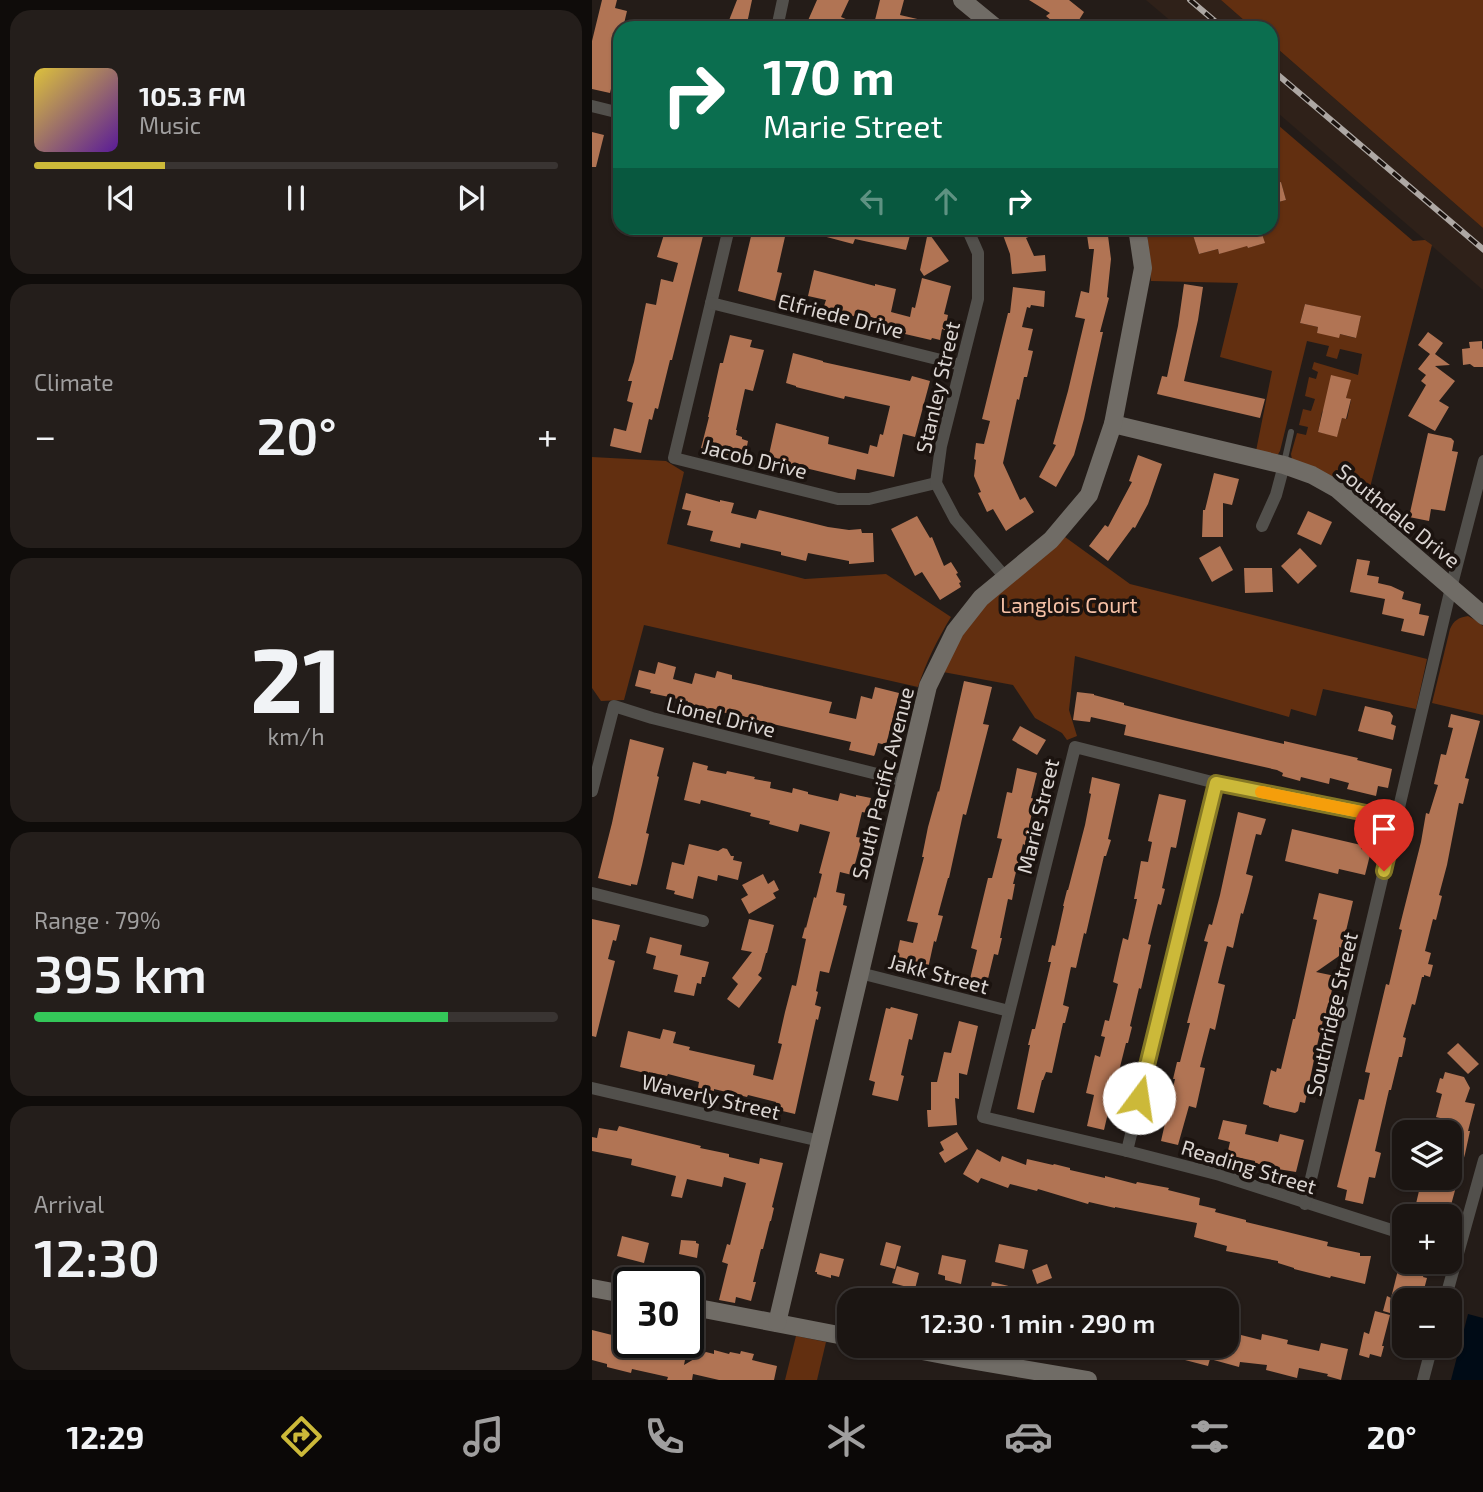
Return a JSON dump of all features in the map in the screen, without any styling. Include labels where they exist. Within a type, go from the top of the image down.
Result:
[{"type":"street","points":[[778,21],[783,0]]},
{"type":"street","points":[[962,0],[988,21]]},
{"type":"street","points":[[592,106],[613,111]]},
{"type":"street","name":"Jacob Drive","points":[[727,235],[674,458],[838,499],[869,499],[936,483]]},
{"type":"street","name":"Stanley Street","points":[[970,235],[978,253],[978,299],[941,446],[936,483],[955,519],[1005,577]]},
{"type":"street","name":"South Pacific Avenue","points":[[778,1322],[929,686],[955,631],[981,598],[1051,540],[1089,495],[1113,424],[1143,268],[1138,235]]},
{"type":"street","name":"Elfriede Drive","points":[[711,303],[961,365]]},
{"type":"street","name":"Southdale Drive","points":[[1113,424],[1284,465],[1312,475],[1337,489],[1483,616]]},
{"type":"street","name":"Southridge Street","points":[[1305,1203],[1483,461]]},
{"type":"street","points":[[1262,526],[1276,495],[1284,465]]},
{"type":"street","name":"Lionel Drive","points":[[592,792],[614,706],[652,718],[905,781]]},
{"type":"street","name":"Marie Street","points":[[1009,1011],[1074,747],[1216,783],[1396,819]]},
{"type":"street","points":[[1126,1151],[1216,783]]},
{"type":"street","points":[[592,893],[703,921]]},
{"type":"street","name":"Jakk Street","points":[[860,973],[1009,1011]]},
{"type":"street","name":"Reading Street","points":[[1009,1011],[983,1117],[1220,1175],[1392,1230]]},
{"type":"street","name":"Waverly Street","points":[[592,1088],[820,1142]]},
{"type":"street","points":[[1462,1224],[1483,1160]]},
{"type":"street","points":[[592,1288],[613,1292]]},
{"type":"street","points":[[704,1309],[837,1334]]},
{"type":"street","points":[[959,1358],[1088,1380]]},
{"type":"street","points":[[1423,1380],[1429,1358]]},
{"type":"lane","points":[[1284,465],[1291,432]]},
{"type":"shaded area","points":[[1146,0],[1221,0],[1245,21],[1171,21]]},
{"type":"shaded area","points":[[1278,49],[1483,228],[1483,290],[1278,113]]},
{"type":"shaded area","points":[[1468,1314],[1483,1318],[1483,1380],[1451,1380],[1457,1358],[1462,1358],[1462,1337]]},
{"type":"green space","points":[[1221,0],[1483,0],[1483,228],[1278,49],[1278,21],[1245,21]]},
{"type":"green space","points":[[1278,125],[1413,241],[1425,240],[1432,245],[1366,503],[1292,460],[1291,454],[1297,433],[1306,435],[1308,427],[1299,425],[1303,409],[1311,411],[1315,399],[1305,396],[1309,377],[1316,379],[1318,372],[1312,369],[1314,362],[1358,375],[1362,354],[1340,349],[1337,359],[1326,356],[1329,346],[1307,341],[1280,451],[1277,456],[1256,451],[1272,371],[1220,357],[1238,283],[1151,281],[1148,235],[1193,235],[1199,254],[1218,249],[1219,254],[1246,243],[1248,248],[1264,243],[1262,235],[1278,235],[1278,202],[1286,200],[1279,182]],"holes":[[[1305,304],[1361,317],[1355,338],[1317,333],[1318,327],[1300,323]],[[1350,380],[1346,398],[1351,400],[1347,419],[1342,418],[1337,436],[1318,432],[1322,412]]]},
{"type":"green space","name":"Langlois Court","points":[[592,457],[666,461],[684,472],[667,544],[805,579],[886,574],[951,617],[932,651],[918,687],[644,625],[624,700],[601,701],[592,688]]},
{"type":"green space","name":"Langlois Court","points":[[1065,537],[1130,584],[1427,659],[1416,709],[1323,689],[1316,716],[1291,709],[1289,717],[1075,656],[1069,710],[1077,736],[1067,740],[1062,733],[1035,718],[1013,685],[943,672],[963,633],[979,612]]},
{"type":"green space","points":[[1468,616],[1483,626],[1483,715],[1432,703],[1450,629],[1457,620]]},
{"type":"green space","points":[[796,1336],[826,1342],[817,1380],[785,1380]]},
{"type":"building","points":[[602,0],[617,0],[615,8],[627,11],[625,21],[613,21],[613,81],[610,93],[592,89],[592,41]]},
{"type":"building","points":[[737,0],[752,0],[748,21],[729,21]]},
{"type":"building","points":[[817,0],[849,0],[841,17],[850,21],[808,21]]},
{"type":"building","points":[[880,0],[904,0],[900,15],[926,21],[875,21]]},
{"type":"building","points":[[1029,0],[1069,0],[1084,12],[1080,21],[1052,21],[1046,16],[1050,13]]},
{"type":"building","points":[[592,132],[604,135],[596,167],[592,167]]},
{"type":"building","points":[[1281,182],[1286,200],[1278,202],[1278,183]]},
{"type":"building","points":[[664,235],[703,235],[672,360],[658,409],[655,408],[652,420],[649,419],[641,453],[610,446],[614,428],[626,431],[633,403],[627,401],[632,381],[628,381],[646,303],[656,305],[661,279],[673,282],[678,263],[657,257]]},
{"type":"building","points":[[751,235],[785,235],[777,272],[782,273],[775,301],[738,291]]},
{"type":"building","points":[[819,235],[910,235],[906,250],[855,239],[853,244]]},
{"type":"building","points":[[927,235],[930,235],[949,261],[924,276],[920,270]]},
{"type":"building","points":[[1003,235],[1034,235],[1026,238],[1034,256],[1045,255],[1046,271],[1012,274],[1010,254]]},
{"type":"building","points":[[1087,235],[1108,235],[1111,259],[1109,298],[1074,455],[1056,487],[1039,477],[1056,445],[1053,444],[1085,319],[1075,317],[1081,291],[1089,293],[1094,249],[1089,249]]},
{"type":"building","points":[[1193,235],[1262,235],[1265,243],[1219,254],[1218,249],[1199,254]]},
{"type":"building","points":[[814,270],[896,289],[891,312],[910,317],[912,307],[915,308],[922,278],[951,286],[944,314],[948,315],[945,330],[942,329],[940,340],[905,334],[906,331],[823,309],[826,300],[808,296]]},
{"type":"building","points":[[1184,284],[1203,287],[1184,381],[1265,399],[1260,418],[1157,394],[1162,376],[1167,377]]},
{"type":"building","points":[[1013,287],[1045,291],[1044,307],[1027,307],[1022,327],[1033,329],[1028,350],[1033,351],[1027,377],[1024,377],[1019,400],[1017,399],[1003,463],[1020,500],[1025,497],[1034,512],[1006,531],[993,509],[987,512],[978,493],[981,492],[974,476],[974,459],[976,443],[984,444],[990,421],[982,419],[1010,313]]},
{"type":"building","points":[[1305,304],[1361,316],[1356,338],[1340,334],[1339,338],[1317,333],[1318,327],[1300,323]]},
{"type":"building","points":[[1428,332],[1443,343],[1435,354],[1450,365],[1435,366],[1455,381],[1439,401],[1449,407],[1435,431],[1408,416],[1426,385],[1421,381],[1426,375],[1418,369],[1430,354],[1418,345]]},
{"type":"building","points":[[730,335],[752,340],[750,347],[764,350],[753,391],[745,389],[736,435],[748,441],[746,451],[739,449],[737,458],[701,448],[720,363],[723,363]]},
{"type":"building","points":[[1482,341],[1484,367],[1463,365],[1462,349],[1470,348],[1469,342]]},
{"type":"building","points":[[793,353],[910,381],[912,376],[930,381],[915,437],[903,434],[894,477],[857,469],[855,480],[768,459],[776,423],[829,437],[828,444],[868,454],[870,445],[877,447],[880,434],[883,435],[890,406],[845,396],[844,399],[786,383]]},
{"type":"building","points":[[1331,375],[1351,380],[1346,398],[1351,399],[1346,419],[1342,418],[1337,437],[1318,432]]},
{"type":"building","points":[[1428,433],[1451,438],[1454,441],[1452,451],[1458,452],[1445,511],[1431,509],[1429,521],[1409,517]]},
{"type":"building","points":[[1138,455],[1162,464],[1148,504],[1135,528],[1133,527],[1108,561],[1089,546],[1105,525],[1108,527],[1132,482],[1129,481]]},
{"type":"building","points":[[1214,473],[1239,479],[1232,505],[1223,503],[1223,537],[1202,537],[1203,510]]},
{"type":"building","points":[[686,493],[734,503],[731,513],[756,519],[759,510],[828,527],[861,529],[862,533],[873,533],[874,562],[849,564],[849,561],[808,553],[806,561],[741,543],[740,548],[710,541],[713,531],[687,525],[691,511],[682,509]]},
{"type":"building","points":[[1308,511],[1332,522],[1321,545],[1297,534]]},
{"type":"building","points":[[917,516],[930,538],[932,537],[944,566],[951,562],[961,582],[961,587],[940,600],[922,572],[915,576],[891,529]]},
{"type":"building","points":[[1220,546],[1233,570],[1212,582],[1199,558]]},
{"type":"building","points":[[1300,548],[1317,566],[1298,584],[1281,566]]},
{"type":"building","points":[[1357,559],[1370,561],[1367,575],[1379,577],[1378,583],[1404,592],[1402,599],[1421,604],[1419,614],[1429,616],[1424,636],[1401,631],[1404,619],[1382,614],[1385,599],[1350,592]]},
{"type":"building","points":[[1244,568],[1272,568],[1273,592],[1245,593]]},
{"type":"building","points":[[658,662],[676,667],[673,679],[692,684],[695,673],[715,678],[717,671],[732,675],[732,679],[832,702],[829,713],[856,719],[861,696],[872,699],[875,687],[899,693],[886,745],[878,743],[874,756],[849,750],[851,742],[687,704],[688,701],[650,693],[651,690],[635,686],[639,670],[655,674]]},
{"type":"building","points":[[964,681],[992,687],[983,724],[989,725],[966,815],[963,814],[938,915],[943,916],[927,973],[897,966],[896,959],[900,940],[913,943],[918,923],[907,921]]},
{"type":"building","points":[[1077,692],[1094,694],[1124,705],[1284,744],[1284,741],[1358,758],[1357,760],[1392,769],[1388,788],[1378,786],[1376,796],[1347,789],[1349,783],[1330,778],[1329,784],[1301,777],[1300,781],[1282,776],[1283,773],[1277,770],[1124,735],[1126,725],[1091,717],[1090,722],[1073,720]]},
{"type":"building","points":[[1365,706],[1390,712],[1393,716],[1391,724],[1396,726],[1393,740],[1358,731]]},
{"type":"building","points":[[1451,714],[1480,721],[1465,778],[1469,779],[1463,804],[1459,803],[1439,895],[1442,896],[1425,951],[1431,953],[1428,964],[1433,965],[1430,977],[1422,977],[1415,1005],[1412,1004],[1403,1037],[1406,1038],[1402,1057],[1399,1057],[1389,1090],[1375,1151],[1381,1153],[1375,1178],[1369,1177],[1363,1204],[1345,1200],[1347,1190],[1337,1187],[1359,1099],[1364,1100],[1370,1073],[1365,1072],[1402,930],[1399,929],[1426,813],[1429,814],[1438,785],[1434,784],[1441,754],[1446,755],[1453,728],[1448,727]]},
{"type":"building","points":[[1020,726],[1046,740],[1037,755],[1012,740]]},
{"type":"building","points":[[630,739],[664,748],[642,865],[637,885],[631,886],[598,878]]},
{"type":"building","points":[[693,762],[708,766],[707,770],[726,774],[727,771],[771,782],[770,788],[792,793],[793,788],[838,801],[840,793],[871,798],[867,813],[862,812],[856,837],[862,838],[852,875],[840,872],[836,892],[845,894],[843,905],[847,906],[829,973],[820,971],[815,1005],[821,1007],[795,1114],[774,1109],[776,1102],[698,1088],[699,1082],[668,1074],[649,1074],[620,1067],[628,1031],[660,1039],[663,1029],[676,1032],[673,1043],[690,1047],[689,1050],[755,1065],[753,1075],[773,1080],[782,1044],[778,1043],[785,1012],[792,985],[796,986],[806,939],[802,938],[814,897],[816,898],[822,874],[819,873],[830,832],[800,824],[798,832],[769,824],[770,821],[750,816],[751,813],[701,800],[700,804],[684,800]]},
{"type":"building","points":[[1017,768],[1037,773],[1031,798],[1035,799],[1013,884],[1012,900],[1008,899],[998,955],[994,954],[986,987],[969,983],[977,950],[971,948],[988,878],[992,878],[1002,839],[997,838],[1007,792],[1012,793]]},
{"type":"building","points":[[1092,777],[1120,784],[1108,839],[1111,840],[1104,856],[1076,968],[1071,967],[1063,1005],[1069,1007],[1052,1073],[1046,1072],[1042,1080],[1034,1113],[1017,1109],[1028,1045],[1032,1029],[1035,1029],[1051,962],[1048,962],[1052,945],[1055,946],[1085,825]]},
{"type":"building","points":[[1159,794],[1186,800],[1176,848],[1171,847],[1162,888],[1165,889],[1161,905],[1158,904],[1141,989],[1139,988],[1130,1026],[1132,1027],[1104,1130],[1087,1126],[1094,1095],[1086,1093],[1095,1055],[1100,1057],[1105,1037],[1101,1036],[1105,1020],[1109,1021],[1118,984],[1113,982],[1123,938],[1128,940],[1137,899],[1134,899],[1141,861],[1148,862],[1152,842],[1148,841]]},
{"type":"building","points":[[1238,812],[1266,819],[1261,835],[1256,834],[1246,874],[1253,876],[1249,892],[1233,948],[1227,946],[1218,983],[1225,985],[1215,1030],[1210,1028],[1200,1067],[1205,1068],[1196,1108],[1189,1106],[1178,1145],[1161,1141],[1177,1062],[1180,1062],[1208,942],[1204,941],[1209,924],[1212,925],[1220,895]]},
{"type":"building","points":[[1292,829],[1361,845],[1361,849],[1371,851],[1365,875],[1339,869],[1338,874],[1285,861]]},
{"type":"building","points":[[689,844],[718,851],[727,849],[731,856],[734,856],[733,860],[742,862],[738,880],[718,875],[717,881],[698,876],[693,899],[666,889],[672,862],[684,865]]},
{"type":"building","points":[[763,874],[768,884],[774,880],[779,890],[773,893],[776,898],[749,914],[741,899],[748,895],[742,885]]},
{"type":"building","points":[[1319,893],[1353,901],[1342,948],[1339,947],[1339,956],[1316,972],[1335,976],[1305,1103],[1300,1102],[1295,1113],[1263,1104],[1271,1070],[1276,1072],[1277,1068],[1281,1069],[1295,1019],[1317,920],[1313,919]]},
{"type":"building","points":[[592,919],[620,925],[608,959],[615,961],[596,1037],[592,1036]]},
{"type":"building","points":[[749,919],[774,925],[758,975],[762,978],[739,1008],[727,999],[738,984],[732,978],[752,952],[741,950]]},
{"type":"building","points":[[650,937],[682,945],[680,955],[709,962],[701,984],[697,983],[694,996],[674,992],[678,975],[653,969],[656,956],[646,953]]},
{"type":"building","points":[[886,1008],[918,1014],[912,1040],[909,1039],[898,1101],[872,1095],[875,1082],[869,1080]]},
{"type":"building","points":[[959,1021],[978,1026],[967,1075],[959,1073],[959,1099],[955,1098],[957,1125],[928,1127],[927,1110],[931,1110],[931,1082],[937,1082],[944,1052],[951,1053]]},
{"type":"building","points":[[1458,1043],[1479,1064],[1468,1074],[1447,1053]]},
{"type":"building","points":[[1445,1072],[1464,1077],[1470,1088],[1465,1102],[1475,1104],[1462,1165],[1462,1120],[1436,1117],[1442,1094],[1436,1092],[1440,1078],[1443,1079]]},
{"type":"building","points":[[1223,1120],[1247,1125],[1245,1134],[1278,1142],[1280,1134],[1304,1140],[1296,1172],[1227,1155],[1230,1142],[1218,1139]]},
{"type":"building","points":[[619,1126],[701,1146],[700,1148],[759,1164],[760,1158],[783,1163],[771,1221],[753,1282],[756,1282],[751,1301],[736,1297],[735,1303],[719,1300],[728,1264],[722,1262],[727,1244],[730,1245],[746,1183],[724,1177],[722,1187],[687,1179],[682,1198],[671,1196],[676,1176],[631,1165],[632,1159],[592,1151],[592,1137],[597,1138],[599,1128],[617,1131]]},
{"type":"building","points":[[957,1132],[968,1149],[945,1163],[939,1153],[944,1150],[940,1142]]},
{"type":"building","points":[[977,1149],[1000,1162],[1002,1156],[1026,1165],[1027,1159],[1105,1178],[1169,1188],[1168,1190],[1200,1198],[1199,1205],[1216,1209],[1215,1212],[1328,1242],[1327,1246],[1360,1253],[1360,1256],[1371,1256],[1365,1284],[1294,1269],[1278,1261],[1226,1251],[1227,1246],[1194,1237],[1197,1223],[1089,1202],[1088,1204],[1038,1189],[1037,1191],[1010,1184],[1008,1188],[981,1178],[978,1183],[963,1174]]},
{"type":"building","points":[[1419,1190],[1455,1190],[1451,1204],[1416,1204]]},
{"type":"building","points":[[622,1236],[649,1243],[644,1263],[617,1256]]},
{"type":"building","points":[[681,1240],[696,1241],[699,1244],[697,1258],[679,1254]]},
{"type":"building","points":[[886,1242],[901,1246],[895,1269],[880,1265]]},
{"type":"building","points":[[999,1244],[1028,1250],[1024,1269],[995,1262]]},
{"type":"building","points":[[820,1253],[844,1259],[839,1277],[831,1275],[831,1278],[815,1272]]},
{"type":"building","points":[[942,1255],[966,1260],[961,1284],[945,1280],[945,1276],[938,1274]]},
{"type":"building","points":[[1047,1264],[1052,1278],[1037,1284],[1032,1270]]},
{"type":"building","points":[[897,1266],[919,1273],[915,1288],[892,1283]]},
{"type":"building","points":[[1397,1274],[1424,1274],[1423,1277],[1427,1278],[1424,1288],[1394,1288]]},
{"type":"building","points":[[992,1282],[1017,1288],[991,1288]]},
{"type":"building","points":[[1392,1294],[1392,1314],[1383,1311],[1387,1296],[1391,1298]]},
{"type":"building","points":[[1375,1311],[1390,1315],[1381,1357],[1370,1354],[1369,1358],[1359,1355],[1364,1332],[1369,1334]]},
{"type":"building","points":[[592,1330],[613,1335],[613,1358],[685,1358],[684,1365],[696,1358],[704,1358],[706,1352],[714,1354],[714,1350],[729,1354],[740,1354],[741,1351],[754,1354],[752,1360],[777,1366],[774,1380],[719,1380],[693,1374],[692,1380],[667,1380],[668,1377],[632,1369],[631,1373],[592,1360]]},
{"type":"building","points":[[1239,1334],[1261,1340],[1262,1334],[1288,1340],[1287,1344],[1319,1351],[1321,1343],[1348,1349],[1341,1380],[1327,1376],[1328,1374],[1299,1368],[1297,1378],[1266,1370],[1267,1365],[1240,1362],[1239,1367],[1210,1359],[1208,1366],[1177,1358],[1239,1358]]},
{"type":"railway","points":[[1190,0],[1215,21]]},
{"type":"railway","points":[[1278,75],[1484,250]]},
{"type":"slow traffic","points":[[1261,792],[1371,814]]},
{"type":"route","points":[[1139,1098],[1216,783],[1396,819],[1384,871]]}]
